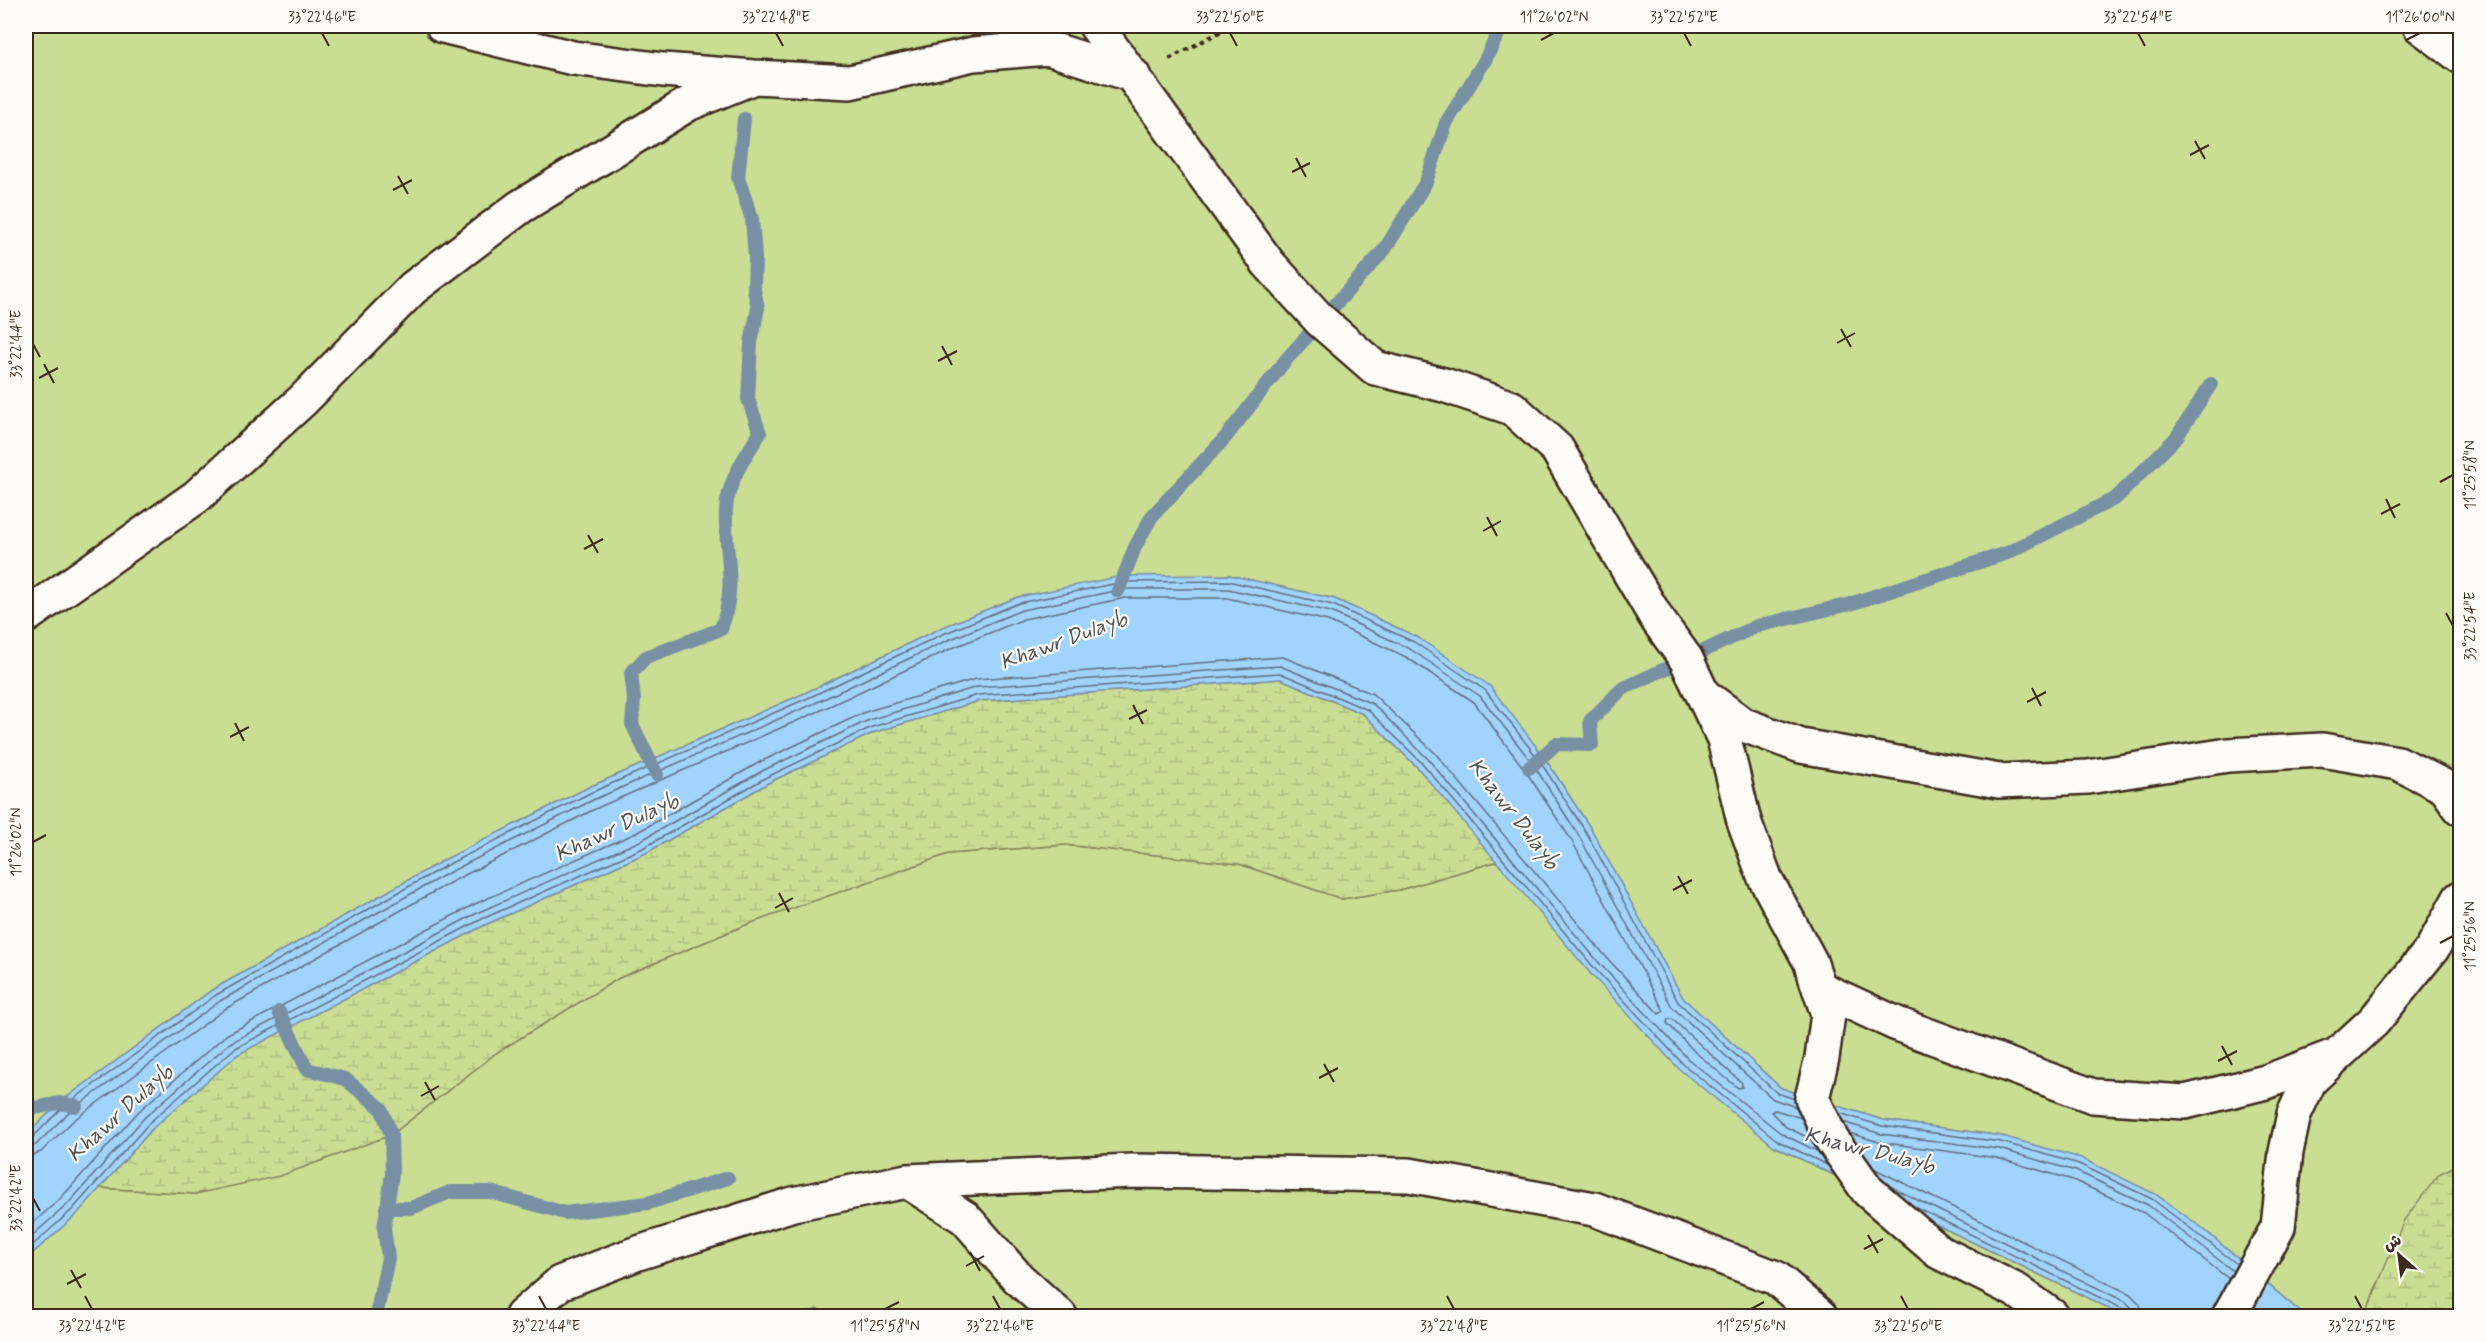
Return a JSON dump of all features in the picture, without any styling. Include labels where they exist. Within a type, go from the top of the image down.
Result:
[{"type":"street","points":[[443,26],[573,58],[663,70],[754,77],[850,82],[973,54],[1048,48],[1133,75]]},
{"type":"street","points":[[1096,26],[1268,263],[1321,321],[1375,369],[1444,385],[1512,408],[1557,449],[1657,619],[1686,659],[1724,739],[1744,820],[1765,878],[1810,961],[1828,1014],[1822,1058],[1812,1098],[1832,1140],[1868,1191],[1939,1252],[2017,1291],[2052,1317]]},
{"type":"street","points":[[2420,26],[2460,56]]},
{"type":"street","points":[[26,616],[196,497],[303,400],[413,288],[520,207],[688,104],[754,77]]},
{"type":"street","points":[[1702,694],[1744,725],[1801,746],[1999,781],[2088,777],[2228,755],[2322,750],[2398,763],[2445,787],[2460,808]]},
{"type":"street","points":[[2229,1317],[2278,1227],[2286,1152],[2294,1114],[2310,1080],[2374,1021],[2432,949],[2460,898]]},
{"type":"street","points":[[1819,988],[1898,1024],[2092,1096],[2185,1102],[2266,1082],[2337,1055]]},
{"type":"street","points":[[522,1317],[560,1283],[635,1254],[793,1204],[907,1181],[1132,1171],[1409,1175],[1594,1209],[1776,1278],[1820,1317]]},
{"type":"street","points":[[907,1181],[965,1218],[1018,1278],[1060,1317]]},
{"type":"path","points":[[1133,75],[1186,51],[1231,26]]},
{"type":"green space","points":[[26,26],[2460,26],[2460,1164],[2439,1174],[2375,1289],[2365,1316],[2305,1316],[2201,1227],[2155,1194],[2002,1136],[1883,1120],[1781,1088],[1683,998],[1591,829],[1544,757],[1417,637],[1335,599],[1229,575],[1018,597],[941,628],[805,693],[587,788],[444,860],[212,990],[59,1103],[26,1136]]},
{"type":"green space","points":[[1281,679],[1363,714],[1418,768],[1498,861],[1399,890],[1342,899],[1239,864],[1065,845],[948,854],[748,924],[619,978],[496,1053],[391,1135],[280,1176],[195,1194],[100,1188],[154,1127],[237,1055],[485,925],[646,853],[770,782],[875,732],[979,701]]},
{"type":"green space","points":[[1065,845],[1239,864],[1342,899],[1399,890],[1498,861],[1591,974],[1774,1146],[2125,1316],[832,1316],[817,1309],[797,1316],[26,1316],[26,1259],[76,1215],[100,1188],[195,1194],[391,1135],[496,1053],[619,978],[748,924],[948,854]]},
{"type":"green space","points":[[2460,1164],[2460,1316],[2365,1316],[2404,1220],[2439,1174]]},
{"type":"water","name":"Khawr Dulayb","points":[[1229,575],[1335,599],[1417,637],[1490,686],[1544,757],[1591,829],[1683,998],[1781,1088],[1883,1120],[2002,1136],[2081,1158],[2155,1194],[2201,1227],[2305,1316],[2125,1316],[1774,1146],[1679,1069],[1591,974],[1418,768],[1363,714],[1281,679],[979,701],[875,732],[770,782],[646,853],[485,925],[237,1055],[154,1127],[76,1215],[26,1259],[26,1136],[59,1103],[212,990],[444,860],[587,788],[805,693],[941,628],[1018,597],[1122,576]]},
{"type":"waterway","points":[[1118,591],[1135,547],[1152,516],[1225,438],[1285,361],[1385,249],[1426,182],[1446,123],[1484,62],[1502,26]]},
{"type":"waterway","points":[[657,775],[632,724],[634,700],[631,673],[646,657],[721,629],[729,597],[730,582],[726,525],[727,499],[738,469],[760,433],[748,399],[751,343],[758,308],[754,290],[755,257],[752,219],[738,178],[744,119]]},
{"type":"waterway","points":[[1529,768],[1556,744],[1592,745],[1590,721],[1622,689],[1757,626],[1850,604],[2007,553],[2116,498],[2176,438],[2211,384]]},
{"type":"waterway","points":[[279,1012],[307,1069],[345,1079],[381,1108],[391,1134],[392,1174],[384,1228],[388,1258],[376,1316]]},
{"type":"waterway","points":[[26,1110],[59,1103],[76,1106]]},
{"type":"waterway","points":[[386,1208],[411,1208],[450,1192],[490,1192],[565,1213],[648,1203],[728,1178]]}]
